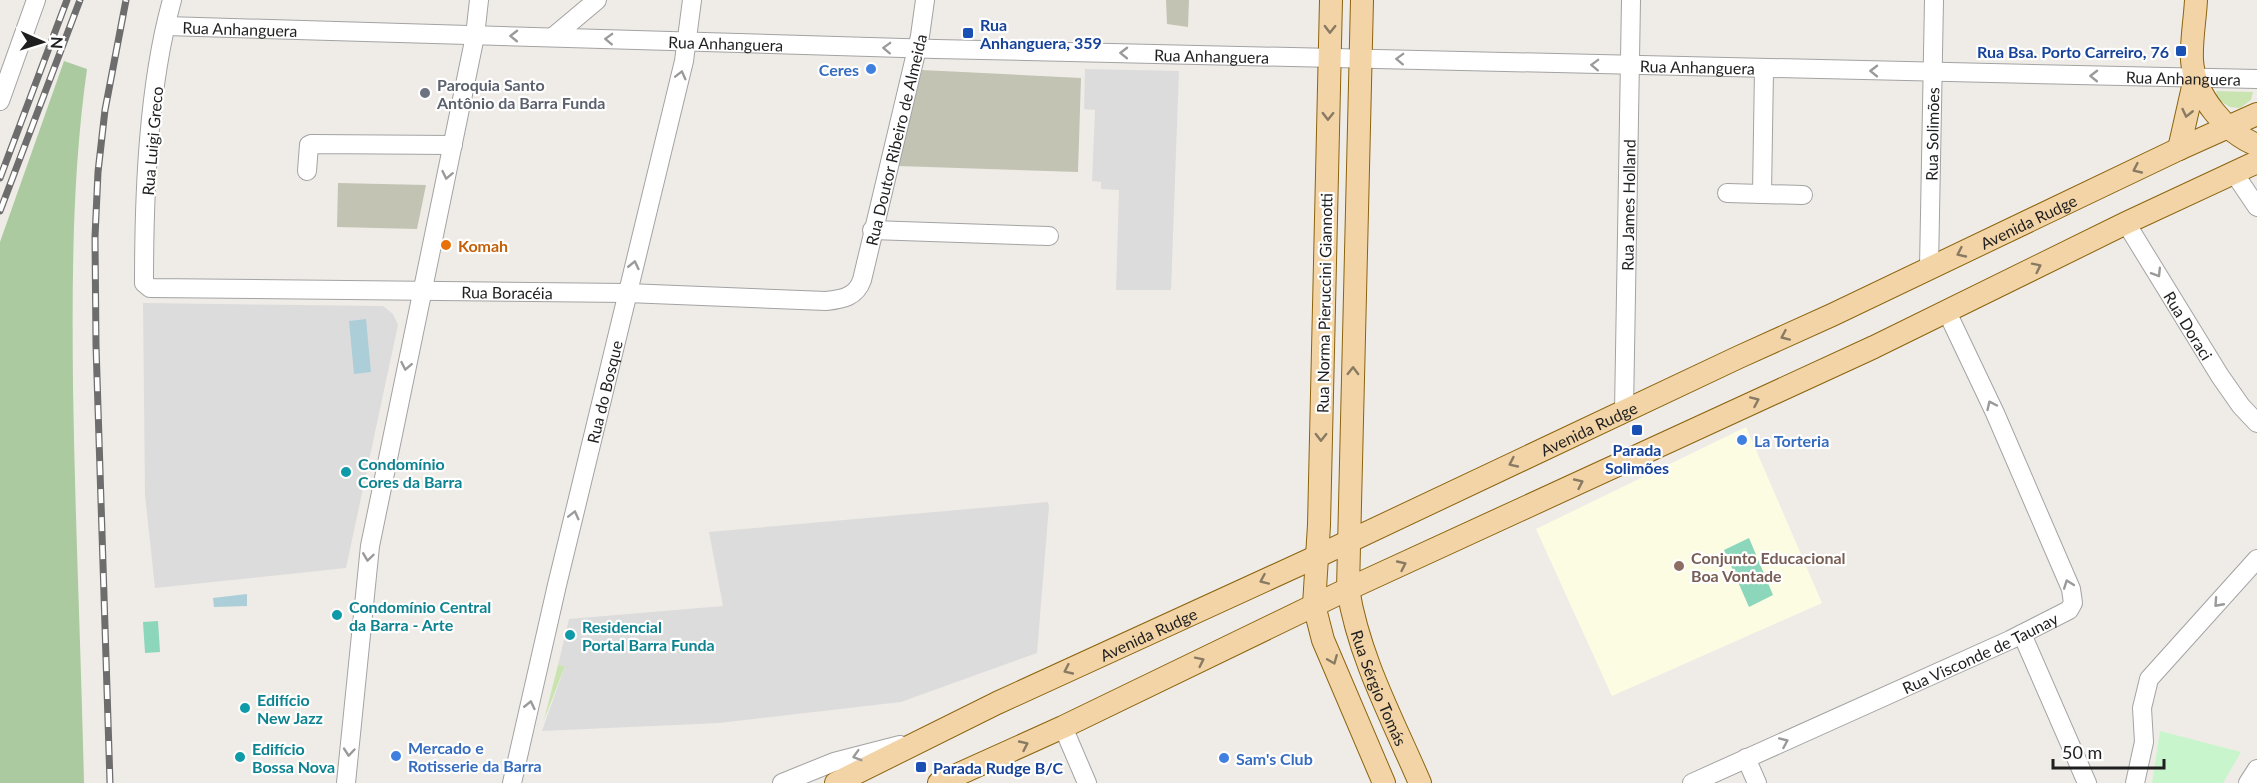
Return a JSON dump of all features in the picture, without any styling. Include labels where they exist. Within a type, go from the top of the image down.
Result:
[{"type":"main road","name":"Rua Norma Pieruccini Giannotti","points":[[1314,605],[1318,556],[1331,0]]},
{"type":"main road","name":"Rua Norma Pieruccini Giannotti","points":[[1348,589],[1362,0]]},
{"type":"main road","points":[[2196,0],[2192,60],[2195,78],[2213,109],[2229,128],[2257,145]]},
{"type":"main road","points":[[2179,149],[2195,78]]},
{"type":"main road","name":"Avenida Rudge","points":[[836,783],[997,703],[1318,556],[2257,114]]},
{"type":"main road","points":[[939,783],[1063,727],[1348,589],[1805,380],[2126,223],[2257,162]]},
{"type":"main road","name":"Rua Sérgio Tomás","points":[[1348,589],[1353,621],[1367,661],[1420,783]]},
{"type":"main road","name":"Rua Sérgio Tomás","points":[[1314,605],[1323,640],[1384,783]]},
{"type":"street","points":[[0,101],[36,0]]},
{"type":"street","name":"Rua Luigi Greco","points":[[144,283],[153,104],[172,0]]},
{"type":"street","points":[[346,783],[370,546],[475,36],[479,0]]},
{"type":"street","points":[[553,37],[597,0]]},
{"type":"street","name":"Rua do Bosque","points":[[512,783],[557,585],[688,42],[692,0]]},
{"type":"street","name":"Rua Doutor Ribeiro de Almeida","points":[[862,280],[923,21],[925,0]]},
{"type":"street","name":"Rua James Holland","points":[[1624,411],[1631,0]]},
{"type":"street","name":"Rua Solimões","points":[[1929,268],[1934,0]]},
{"type":"street","name":"Rua Anhanguera","points":[[166,26],[916,48],[2257,79]]},
{"type":"street","points":[[1762,194],[1764,69]]},
{"type":"street","points":[[307,171],[311,144],[453,145]]},
{"type":"street","points":[[2234,173],[2257,207]]},
{"type":"street","points":[[1727,193],[1803,195]]},
{"type":"street","name":"Rua Doraci","points":[[2126,223],[2220,375],[2241,406],[2257,423]]},
{"type":"street","points":[[872,230],[1048,236]]},
{"type":"street","name":"Rua Boracéia","points":[[144,283],[150,288],[627,293],[826,301],[842,300],[850,296],[856,292],[862,280]]},
{"type":"street","name":"Rua Visconde de Taunay","points":[[1692,783],[2022,634],[2069,610],[2073,603],[2071,588],[1995,414],[1947,312]]},
{"type":"street","points":[[2134,783],[2144,742],[2142,708],[2149,679],[2257,559]]},
{"type":"street","points":[[2022,634],[2088,783]]},
{"type":"street","points":[[1063,727],[1087,783]]},
{"type":"street","name":"Avenida Rudge","points":[[782,783],[834,762],[921,741]]},
{"type":"street","points":[[1746,759],[1757,783]]},
{"type":"street","points":[[2248,783],[2257,769]]},
{"type":"shaded area","points":[[1166,0],[1189,0],[1188,27],[1167,24]]},
{"type":"shaded area","points":[[1085,69],[1179,71],[1171,290],[1116,290],[1119,190],[1101,189],[1101,182],[1092,181],[1095,110],[1084,109]]},
{"type":"shaded area","points":[[922,70],[1081,78],[1078,172],[898,166]]},
{"type":"shaded area","points":[[338,183],[426,185],[417,229],[337,227]]},
{"type":"shaded area","points":[[143,303],[383,306],[393,314],[398,325],[346,568],[155,588],[145,495]]},
{"type":"shaded area","name":"Conjunto Educacional Boa Vontade","points":[[1746,427],[1822,603],[1612,696],[1536,529]]},
{"type":"shaded area","points":[[1048,502],[1037,653],[901,702],[719,723],[542,731],[565,666],[558,665],[569,619],[723,606],[709,532]]},
{"type":"green space","points":[[64,61],[87,69],[78,148],[73,307],[74,436],[84,783],[0,783],[0,242]]},
{"type":"green space","points":[[2216,91],[2253,92],[2251,100],[2240,108],[2230,107],[2218,100]]},
{"type":"green space","points":[[1749,538],[1773,595],[1749,607],[1724,550]]},
{"type":"green space","points":[[158,621],[160,652],[145,653],[143,622]]},
{"type":"green space","points":[[558,665],[565,666],[544,720]]},
{"type":"green space","points":[[2160,731],[2241,752],[2223,783],[2152,783]]},
{"type":"water","points":[[366,319],[371,372],[354,374],[349,321]]},
{"type":"water","points":[[247,594],[247,606],[214,607],[213,598]]},
{"type":"railway","points":[[0,178],[67,0]]},
{"type":"railway","points":[[0,211],[80,0]]},
{"type":"railway","points":[[110,783],[96,345],[95,237],[98,172],[105,110],[126,0]]},
{"type":"place","name":"Rua Anhanguera, 359","points":[[968,33]]},
{"type":"place","name":"Rua Bsa. Porto Carreiro, 76","points":[[2181,51]]},
{"type":"place","name":"Ceres","points":[[871,69]]},
{"type":"place","name":"Paroquia Santo Antônio da Barra Funda","points":[[425,93]]},
{"type":"place","name":"Komah","points":[[446,245]]},
{"type":"place","name":"Parada Solimões","points":[[1637,430]]},
{"type":"place","name":"La Torteria","points":[[1742,440]]},
{"type":"place","name":"Condomínio Cores da Barra","points":[[346,472]]},
{"type":"place","name":"Conjunto Educacional Boa Vontade","points":[[1679,566]]},
{"type":"place","name":"Condomínio Central da Barra - Arte","points":[[337,615]]},
{"type":"place","name":"Residencial Portal Barra Funda","points":[[570,635]]},
{"type":"place","name":"Edifício New Jazz","points":[[245,708]]},
{"type":"place","name":"Mercado e Rotisserie da Barra","points":[[396,756]]},
{"type":"place","name":"Edifício Bossa Nova","points":[[240,757]]},
{"type":"place","name":"Sam's Club","points":[[1224,758]]},
{"type":"place","name":"Parada Rudge B/C","points":[[921,767]]}]
